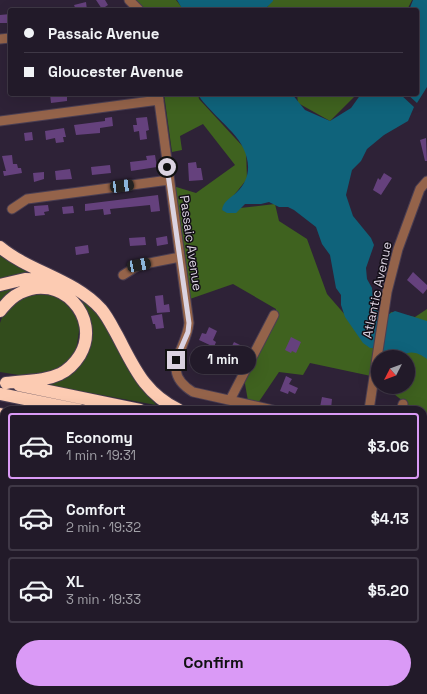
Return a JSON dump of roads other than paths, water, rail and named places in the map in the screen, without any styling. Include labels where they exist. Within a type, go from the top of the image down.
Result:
[{"type":"highway","points":[[0,247],[19,260],[83,294],[101,309],[146,387],[170,406]]},
{"type":"highway","points":[[0,285],[25,279],[59,280]]},
{"type":"highway","points":[[0,311],[11,298],[21,292],[34,288],[50,288],[65,294],[77,305],[85,319],[86,326],[83,350],[75,363],[62,373],[47,379],[3,382]]},
{"type":"highway","points":[[3,382],[120,406]]},
{"type":"highway","points":[[0,394],[59,406]]},
{"type":"street","points":[[129,0],[136,8]]},
{"type":"street","points":[[0,121],[159,97]]},
{"type":"street","name":"Passaic Avenue","points":[[159,97],[186,300],[188,332],[176,360],[175,367],[179,378],[186,387],[193,392],[230,400]]},
{"type":"street","points":[[12,209],[27,199],[169,180]]},
{"type":"street","name":"Atlantic Avenue","points":[[370,406],[387,292],[398,249],[420,189],[427,181]]},
{"type":"street","points":[[123,275],[139,265],[180,257]]},
{"type":"street","points":[[256,406],[230,400],[274,315]]},
{"type":"water","points":[[177,0],[273,0],[266,8],[182,8]]},
{"type":"water","points":[[413,0],[427,0],[427,87],[417,103],[409,96],[419,96],[419,8],[410,8]]},
{"type":"water","points":[[199,96],[294,96],[305,110],[330,121],[351,108],[360,96],[402,96],[414,107],[408,121],[384,135],[367,149],[361,161],[352,170],[346,195],[353,216],[371,238],[374,245],[366,268],[367,279],[372,288],[373,301],[379,314],[374,348],[370,348],[363,343],[345,317],[341,305],[341,295],[336,288],[330,255],[322,244],[316,227],[294,210],[288,207],[279,207],[269,202],[261,204],[245,204],[236,213],[227,213],[222,210],[226,202],[243,185],[248,170],[248,162],[246,154],[238,139]]},
{"type":"water","points":[[395,311],[427,321],[427,359],[415,353],[415,350],[381,350],[387,315]]}]
